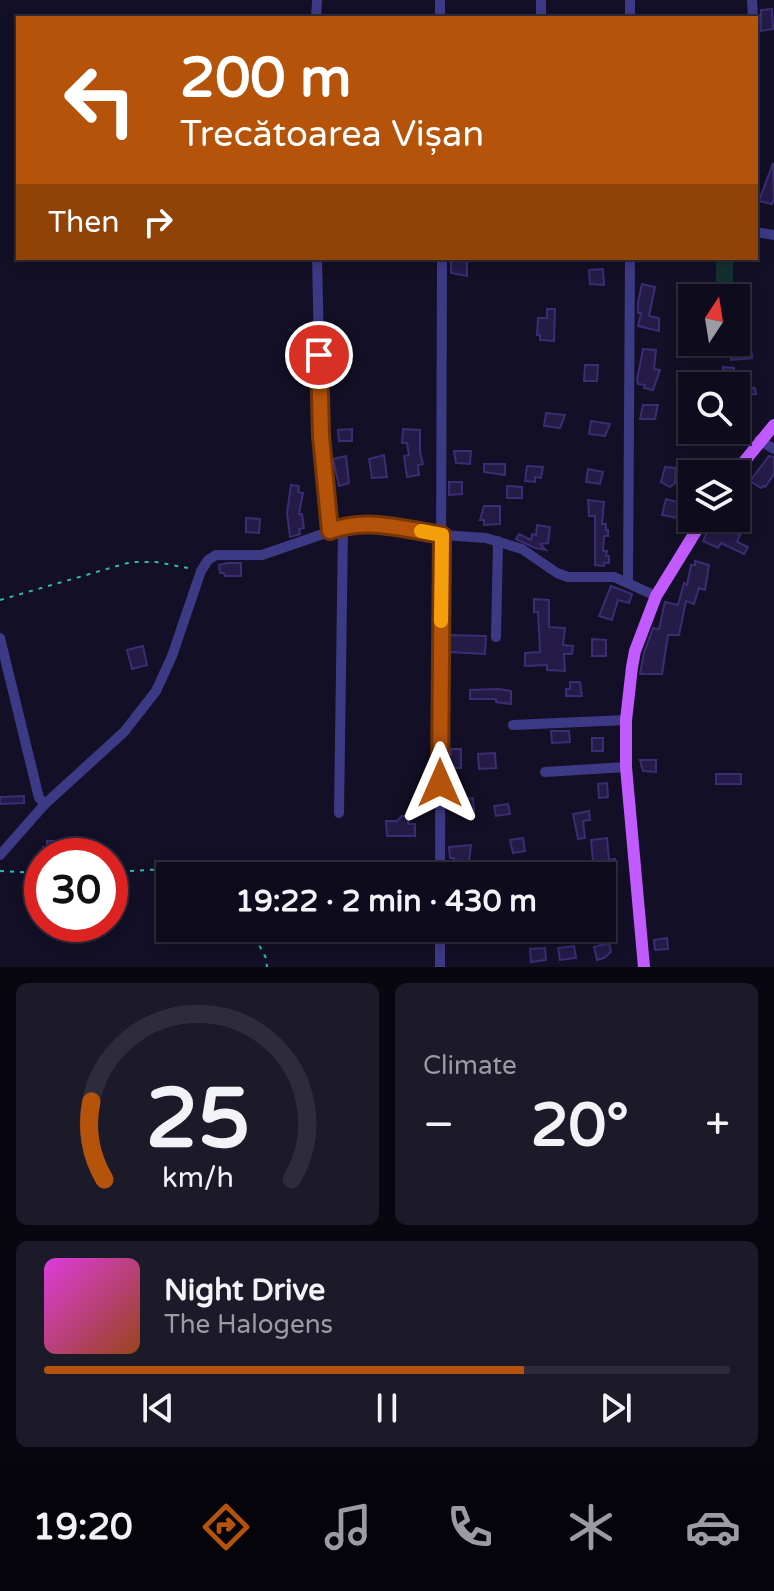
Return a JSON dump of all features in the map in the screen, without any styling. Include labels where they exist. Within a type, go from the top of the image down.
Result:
[{"type":"main road","points":[[744,460],[774,425]]},
{"type":"main road","points":[[644,967],[626,767],[626,720],[635,651],[656,596],[695,532]]},
{"type":"street","points":[[317,260],[321,436],[330,531]]},
{"type":"street","points":[[440,862],[442,260]]},
{"type":"street","points":[[628,582],[630,260]]},
{"type":"street","points":[[759,440],[774,449]]},
{"type":"street","points":[[0,855],[45,804],[124,732],[156,691],[172,656],[201,571],[208,560],[216,555],[262,555],[343,527],[370,523],[498,541],[522,549],[568,577],[599,576],[628,582],[656,596]]},
{"type":"street","points":[[339,813],[343,527]]},
{"type":"street","points":[[496,637],[498,541]]},
{"type":"street","points":[[0,638],[39,798],[45,804]]},
{"type":"street","points":[[513,725],[626,720]]},
{"type":"street","points":[[545,772],[626,767]]},
{"type":"street","points":[[440,942],[440,967]]},
{"type":"path","points":[[0,600],[131,562],[156,562],[201,571]]},
{"type":"path","points":[[128,871],[156,870]]},
{"type":"path","points":[[0,871],[24,872]]},
{"type":"path","points":[[257,942],[267,967]]},
{"type":"green space","points":[[716,260],[733,260],[733,284],[716,284]]},
{"type":"building","points":[[772,9],[773,29],[761,31],[761,10]]},
{"type":"building","points":[[773,163],[774,198],[772,204],[759,201]]},
{"type":"building","points":[[451,260],[467,260],[467,276],[451,273]]},
{"type":"building","points":[[603,269],[604,285],[590,284],[589,270]]},
{"type":"building","points":[[642,284],[655,287],[649,316],[659,318],[659,331],[638,326]]},
{"type":"building","points":[[547,309],[555,309],[554,341],[540,340],[540,335],[537,335],[538,318],[547,318]]},
{"type":"building","points":[[643,349],[656,350],[654,369],[660,370],[653,390],[644,388],[645,385],[638,384],[637,380]]},
{"type":"building","points":[[750,349],[752,358],[731,360],[731,356],[750,356]]},
{"type":"building","points":[[585,365],[598,365],[597,381],[584,381]]},
{"type":"building","points":[[723,367],[734,368],[734,372],[723,372]]},
{"type":"building","points":[[643,405],[658,405],[655,419],[640,419]]},
{"type":"building","points":[[546,413],[565,415],[560,428],[544,426]]},
{"type":"building","points":[[591,421],[610,424],[605,436],[589,434]]},
{"type":"building","points":[[352,429],[352,441],[339,441],[338,430]]},
{"type":"building","points":[[403,429],[420,430],[423,464],[418,465],[419,475],[407,477],[404,456],[409,455],[407,443],[402,443]]},
{"type":"building","points":[[454,451],[471,451],[470,464],[456,463]]},
{"type":"building","points":[[384,455],[387,477],[372,478],[369,459]]},
{"type":"building","points":[[346,456],[349,483],[339,486],[333,459]]},
{"type":"building","points":[[769,456],[774,457],[774,474],[765,487],[761,488],[750,481]]},
{"type":"building","points":[[484,464],[505,464],[505,475],[484,472]]},
{"type":"building","points":[[527,466],[543,467],[541,478],[535,477],[535,482],[525,481]]},
{"type":"building","points":[[665,467],[676,468],[675,483],[670,487],[661,482]]},
{"type":"building","points":[[588,469],[603,472],[600,484],[586,482]]},
{"type":"building","points":[[449,482],[462,482],[462,494],[449,495]]},
{"type":"building","points":[[291,485],[299,486],[298,492],[303,493],[299,514],[302,514],[304,528],[299,529],[300,534],[290,537],[287,513]]},
{"type":"building","points":[[507,486],[522,487],[522,498],[507,498]]},
{"type":"building","points":[[666,499],[678,502],[678,518],[662,515]]},
{"type":"building","points":[[588,500],[604,502],[602,524],[606,524],[608,536],[604,536],[603,551],[607,551],[609,563],[604,563],[604,566],[595,565],[595,516],[589,516]]},
{"type":"building","points":[[484,506],[500,506],[500,524],[484,525],[484,520],[480,520]]},
{"type":"building","points":[[246,518],[260,519],[259,533],[246,532]]},
{"type":"building","points":[[537,525],[550,527],[548,543],[540,544],[546,550],[516,539],[519,534],[531,540],[532,534],[536,535]]},
{"type":"building","points":[[708,532],[740,535],[737,542],[748,547],[744,554],[721,543],[718,548],[703,541]]},
{"type":"building","points":[[695,561],[709,565],[705,590],[699,588],[694,604],[686,601],[679,635],[668,635],[662,674],[640,674],[653,628],[659,629],[665,602],[678,605]]},
{"type":"building","points":[[241,563],[241,576],[220,573],[219,565]]},
{"type":"building","points":[[611,586],[632,594],[629,603],[618,600],[612,620],[599,616]]},
{"type":"building","points":[[534,599],[549,600],[549,627],[565,628],[563,645],[573,646],[572,654],[564,654],[565,671],[547,670],[547,665],[525,666],[525,653],[540,652],[538,612],[534,612]]},
{"type":"building","points":[[449,635],[486,636],[485,654],[449,652]]},
{"type":"building","points":[[592,639],[606,640],[606,656],[592,656]]},
{"type":"building","points":[[143,646],[147,665],[132,669],[127,650]]},
{"type":"building","points":[[570,682],[580,682],[582,696],[566,696]]},
{"type":"building","points":[[470,690],[511,691],[511,704],[496,702],[496,699],[470,699]]},
{"type":"building","points":[[551,731],[569,731],[570,742],[552,743]]},
{"type":"building","points":[[592,738],[603,738],[603,751],[592,751]]},
{"type":"building","points":[[451,749],[461,749],[461,768],[451,768],[448,755],[451,755]]},
{"type":"building","points":[[495,753],[496,768],[479,769],[478,754]]},
{"type":"building","points":[[640,760],[656,760],[656,772],[643,771]]},
{"type":"building","points":[[716,774],[741,774],[741,784],[716,784]]},
{"type":"building","points":[[607,783],[608,797],[599,798],[598,784]]},
{"type":"building","points":[[24,796],[24,803],[0,804],[0,797]]},
{"type":"building","points":[[473,798],[474,812],[460,813],[459,799]]},
{"type":"building","points":[[508,804],[510,814],[496,816],[494,806]]},
{"type":"building","points":[[589,811],[590,820],[583,821],[585,838],[578,839],[573,814]]},
{"type":"building","points":[[402,816],[408,816],[408,824],[415,824],[415,836],[387,836],[386,821],[397,821]]},
{"type":"building","points":[[523,838],[525,851],[513,853],[510,840]]},
{"type":"building","points":[[607,838],[609,860],[615,859],[615,862],[588,862],[593,861],[591,840]]},
{"type":"building","points":[[471,845],[469,861],[450,858],[449,847]]},
{"type":"building","points":[[667,938],[668,949],[655,950],[654,940]]},
{"type":"building","points":[[609,943],[611,952],[597,960],[594,947]]},
{"type":"building","points":[[574,946],[576,958],[560,960],[558,948]]},
{"type":"building","points":[[545,948],[546,960],[531,962],[530,949]]},
{"type":"slow traffic","points":[[421,531],[442,535],[441,621]]},
{"type":"route","points":[[319,355],[321,436],[330,531],[352,524],[370,523],[442,535],[440,783]]}]
